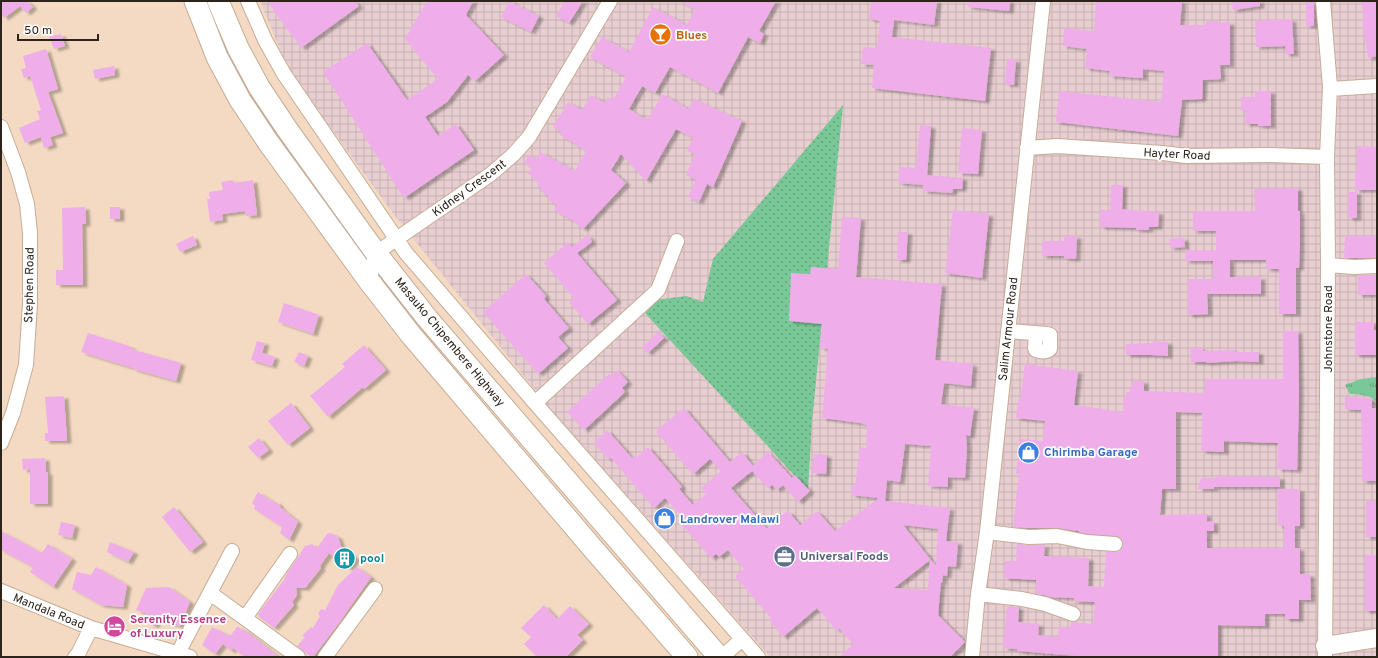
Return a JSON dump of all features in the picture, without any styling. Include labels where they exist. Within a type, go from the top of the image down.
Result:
[{"type":"highway","name":"Masauko Chipembere Highway","points":[[196,1],[217,57],[240,100],[273,149],[369,281],[410,335],[687,657]]},
{"type":"highway","name":"Masauko Chipembere Highway","points":[[218,1],[238,48],[259,87],[376,253],[432,324],[721,657]]},
{"type":"main road","points":[[1325,651],[1377,638]]},
{"type":"street","points":[[248,1],[265,40],[284,74],[406,253],[535,403],[758,657]]},
{"type":"street","name":"Kidney Crescent","points":[[376,253],[491,174],[514,154],[529,137],[610,1]]},
{"type":"street","name":"Salim Armour Road","points":[[972,657],[978,594],[987,532],[1043,1]]},
{"type":"street","name":"Johnstone Road","points":[[1323,1],[1330,89],[1327,156],[1328,265],[1325,651]]},
{"type":"street","points":[[1330,89],[1377,86]]},
{"type":"street","name":"Stephen Road","points":[[1,128],[18,172],[27,204],[30,233],[30,288],[26,365],[13,413],[1,442]]},
{"type":"street","name":"Hayter Road","points":[[1027,148],[1057,146],[1207,157],[1269,155],[1327,156]]},
{"type":"street","points":[[535,403],[658,290],[677,241]]},
{"type":"street","points":[[369,281],[376,253]]},
{"type":"street","points":[[1328,265],[1354,267],[1377,266]]},
{"type":"street","points":[[1008,331],[1036,333]]},
{"type":"street","points":[[987,532],[1029,537],[1057,536],[1087,542],[1115,544]]},
{"type":"street","points":[[184,655],[210,593],[232,551]]},
{"type":"street","points":[[245,618],[290,554]]},
{"type":"street","points":[[325,657],[375,590]]},
{"type":"street","name":"Mandala Road","points":[[1,591],[91,628],[184,655]]},
{"type":"street","points":[[210,593],[298,657]]},
{"type":"street","points":[[978,594],[1022,599],[1045,604],[1073,614]]},
{"type":"street","points":[[75,657],[91,628]]},
{"type":"street","points":[[721,657],[742,639]]},
{"type":"shaded area","points":[[260,1],[1377,1],[1377,657],[770,657],[552,411],[395,216],[289,71]]},
{"type":"green space","points":[[843,105],[812,422],[808,490],[645,313],[656,300],[686,296],[703,302],[713,259]]},
{"type":"green space","points":[[1377,377],[1377,402],[1368,396],[1350,394],[1345,385],[1361,379]]},
{"type":"building","points":[[1,1],[27,1],[33,7],[26,13],[20,6],[4,18],[1,14]]},
{"type":"building","points":[[267,1],[355,1],[359,6],[301,48]]},
{"type":"building","points":[[427,1],[473,1],[466,15],[504,55],[475,81],[468,75],[447,102],[425,117],[438,136],[456,124],[474,150],[404,198],[323,72],[367,43],[407,100],[438,79],[405,39]]},
{"type":"building","points":[[509,1],[539,16],[531,32],[501,17]]},
{"type":"building","points":[[565,1],[583,1],[569,23],[556,16]]},
{"type":"building","points":[[679,1],[776,1],[759,31],[764,34],[760,43],[748,37],[718,93],[670,67],[655,93],[642,86],[629,109],[647,120],[663,94],[688,109],[694,99],[742,121],[713,187],[707,184],[699,202],[688,197],[696,180],[686,175],[695,154],[687,151],[693,138],[676,129],[646,181],[621,154],[611,170],[626,183],[583,229],[573,221],[554,210],[557,205],[547,199],[549,196],[540,191],[542,188],[537,186],[539,182],[528,174],[532,168],[524,163],[529,155],[536,160],[540,152],[575,171],[586,151],[560,135],[561,132],[553,127],[568,102],[582,110],[591,95],[605,103],[608,97],[613,100],[626,77],[590,57],[602,37],[629,52],[653,7],[687,25],[695,10]]},
{"type":"building","points":[[871,1],[937,1],[934,25],[894,20],[892,37],[991,48],[985,101],[872,88],[874,65],[861,64],[863,47],[877,48],[880,21],[869,19]]},
{"type":"building","points":[[969,1],[1010,1],[1009,11],[968,7]]},
{"type":"building","points":[[1096,1],[1182,1],[1180,25],[1206,25],[1206,21],[1218,21],[1218,23],[1230,22],[1230,65],[1220,65],[1221,79],[1203,80],[1202,99],[1182,100],[1178,136],[1056,122],[1059,91],[1161,102],[1164,71],[1143,69],[1143,78],[1109,76],[1110,71],[1085,68],[1087,49],[1063,46],[1064,28],[1094,31]]},
{"type":"building","points":[[1232,1],[1260,1],[1260,6],[1233,10]]},
{"type":"building","points":[[1361,1],[1377,1],[1377,56],[1368,58],[1362,19],[1364,19]]},
{"type":"building","points":[[1306,2],[1314,2],[1314,26],[1306,26]]},
{"type":"building","points":[[1292,19],[1294,54],[1285,54],[1285,46],[1256,47],[1255,21]]},
{"type":"building","points":[[61,34],[65,46],[54,49],[49,37]]},
{"type":"building","points":[[46,49],[58,89],[48,92],[63,133],[50,137],[53,145],[44,148],[41,137],[25,143],[19,128],[40,119],[37,111],[41,110],[30,76],[24,78],[21,69],[26,68],[23,56]]},
{"type":"building","points":[[1007,59],[1016,60],[1014,85],[1005,84]]},
{"type":"building","points":[[114,66],[115,75],[95,79],[93,70]]},
{"type":"building","points":[[1255,91],[1271,91],[1271,126],[1245,124],[1246,111],[1241,111],[1241,97],[1255,97]]},
{"type":"building","points":[[920,125],[931,126],[927,175],[963,178],[962,189],[953,189],[952,193],[923,191],[923,185],[898,183],[900,167],[916,168]]},
{"type":"building","points":[[962,128],[982,130],[978,174],[958,173]]},
{"type":"building","points":[[1357,146],[1377,147],[1377,190],[1355,190]]},
{"type":"building","points":[[233,180],[234,183],[253,180],[257,215],[246,216],[245,211],[222,214],[223,220],[210,222],[207,199],[210,199],[209,192],[223,190],[221,182]]},
{"type":"building","points":[[1111,185],[1123,185],[1122,209],[1159,212],[1158,227],[1149,227],[1149,230],[1136,230],[1136,228],[1100,227],[1100,210],[1110,210]]},
{"type":"building","points":[[1298,188],[1298,211],[1300,211],[1300,246],[1299,268],[1296,268],[1296,314],[1279,314],[1279,269],[1266,269],[1266,260],[1230,260],[1230,277],[1261,277],[1261,294],[1207,294],[1208,314],[1188,315],[1188,279],[1213,279],[1213,261],[1185,261],[1186,250],[1216,250],[1216,231],[1193,231],[1193,211],[1255,211],[1254,189]]},
{"type":"building","points":[[1348,192],[1357,192],[1357,218],[1348,218]]},
{"type":"building","points":[[85,207],[86,224],[82,224],[83,285],[56,285],[56,270],[63,270],[62,208]]},
{"type":"building","points":[[110,207],[120,207],[120,219],[110,219]]},
{"type":"building","points":[[953,210],[989,214],[982,278],[945,273]]},
{"type":"building","points":[[842,217],[861,218],[856,277],[942,284],[935,360],[973,364],[971,386],[944,383],[941,404],[974,408],[970,436],[966,435],[967,448],[965,478],[948,477],[948,487],[928,486],[931,446],[905,444],[900,482],[887,480],[885,501],[950,508],[946,541],[958,542],[956,567],[948,566],[947,576],[943,575],[938,615],[965,642],[950,657],[839,657],[853,644],[839,628],[837,631],[817,608],[783,637],[769,620],[771,618],[735,576],[744,569],[728,550],[719,557],[716,554],[711,558],[678,520],[682,517],[665,498],[654,508],[610,457],[608,459],[594,443],[607,430],[632,458],[636,455],[637,457],[648,447],[682,487],[679,489],[693,505],[706,494],[701,488],[721,471],[710,459],[693,474],[657,433],[657,430],[684,408],[730,462],[742,452],[753,466],[768,452],[792,478],[795,475],[810,491],[798,502],[783,485],[777,490],[772,485],[768,488],[752,471],[731,488],[767,529],[788,511],[800,525],[817,511],[835,531],[879,498],[851,495],[852,485],[855,486],[860,447],[866,448],[867,425],[822,418],[828,349],[820,348],[822,324],[789,321],[791,273],[810,274],[811,267],[838,269]],"holes":[[[903,525],[938,529],[936,565],[931,560]],[[930,560],[928,590],[894,588]]]},
{"type":"building","points":[[898,232],[908,232],[906,260],[897,260]]},
{"type":"building","points":[[588,235],[592,242],[577,253],[617,300],[588,324],[569,302],[574,298],[544,263],[568,242],[572,247]]},
{"type":"building","points":[[193,236],[197,245],[180,252],[176,244]]},
{"type":"building","points":[[1064,236],[1077,236],[1076,259],[1064,258],[1064,256],[1042,256],[1042,241],[1064,241]]},
{"type":"building","points":[[1345,236],[1377,236],[1377,258],[1344,258]]},
{"type":"building","points":[[1184,238],[1185,247],[1170,248],[1169,239]]},
{"type":"building","points":[[526,274],[546,296],[544,299],[569,328],[558,337],[568,348],[538,374],[483,312]]},
{"type":"building","points":[[1358,275],[1377,275],[1377,295],[1358,295]]},
{"type":"building","points":[[284,303],[319,315],[313,334],[278,322]]},
{"type":"building","points":[[1356,322],[1374,322],[1374,330],[1377,330],[1377,355],[1355,355]]},
{"type":"building","points":[[1283,331],[1298,331],[1299,396],[1297,470],[1277,469],[1278,443],[1224,441],[1224,452],[1201,451],[1202,413],[1176,412],[1176,489],[1162,489],[1160,515],[1207,514],[1207,522],[1214,521],[1214,531],[1207,531],[1207,548],[1284,548],[1284,526],[1278,526],[1277,489],[1300,489],[1300,526],[1295,526],[1295,548],[1300,548],[1300,574],[1310,574],[1311,600],[1299,600],[1299,619],[1285,619],[1285,614],[1265,614],[1265,626],[1218,625],[1218,657],[1090,657],[1017,651],[1017,649],[1003,648],[1007,606],[1019,607],[1018,622],[1039,624],[1038,635],[1058,637],[1059,627],[1070,628],[1071,622],[1093,624],[1095,602],[1074,601],[1074,598],[1050,597],[1036,593],[1036,580],[1004,578],[1005,561],[1016,561],[1017,544],[1045,545],[1044,556],[1089,558],[1088,586],[1104,587],[1106,552],[1118,552],[1122,549],[1123,545],[1122,540],[1116,536],[1088,534],[1058,528],[1013,527],[1019,474],[1016,474],[1020,439],[1043,441],[1045,421],[1016,418],[1025,364],[1078,371],[1074,405],[1123,412],[1123,398],[1126,398],[1126,392],[1130,392],[1130,386],[1132,386],[1133,381],[1144,381],[1144,391],[1205,393],[1205,379],[1283,379]]},
{"type":"building","points":[[658,332],[664,338],[648,353],[642,348]]},
{"type":"building","points":[[88,333],[132,347],[131,349],[181,363],[176,381],[81,352]]},
{"type":"building","points":[[257,341],[265,343],[262,353],[275,357],[272,366],[251,360]]},
{"type":"building","points":[[1153,341],[1168,342],[1168,356],[1126,355],[1126,344],[1153,343]]},
{"type":"building","points":[[364,345],[386,370],[364,389],[363,387],[328,417],[310,396],[345,367],[342,364]]},
{"type":"building","points":[[1190,348],[1203,348],[1203,351],[1235,350],[1235,352],[1259,352],[1259,362],[1191,362]]},
{"type":"building","points":[[299,352],[308,356],[304,366],[294,362]]},
{"type":"building","points":[[617,370],[628,382],[622,388],[625,392],[584,430],[567,412],[609,374],[611,376]]},
{"type":"building","points":[[64,396],[67,441],[45,441],[45,433],[48,433],[45,397]]},
{"type":"building","points":[[1345,397],[1372,398],[1372,408],[1377,408],[1377,481],[1362,481],[1361,410],[1345,409]]},
{"type":"building","points":[[291,403],[310,428],[288,445],[268,421]]},
{"type":"building","points":[[259,438],[269,450],[258,458],[248,447]]},
{"type":"building","points":[[814,454],[827,455],[826,474],[812,473]]},
{"type":"building","points":[[45,458],[46,473],[48,472],[48,504],[30,504],[30,469],[23,470],[22,459]]},
{"type":"building","points":[[1216,476],[1280,477],[1280,487],[1214,487],[1214,489],[1198,489],[1201,478],[1216,478]]},
{"type":"building","points":[[258,492],[273,502],[277,502],[281,508],[298,522],[289,540],[280,533],[282,527],[254,509],[255,506],[252,503]]},
{"type":"building","points":[[1366,501],[1377,501],[1377,537],[1366,537]]},
{"type":"building","points":[[174,507],[203,542],[190,552],[162,517]]},
{"type":"building","points":[[61,522],[75,525],[72,538],[58,535]]},
{"type":"building","points":[[1,531],[42,553],[48,544],[72,559],[53,587],[30,572],[33,567],[1,550]]},
{"type":"building","points":[[331,533],[338,537],[341,546],[356,558],[349,569],[329,553],[320,566],[321,568],[305,588],[296,588],[297,595],[292,602],[294,605],[274,628],[259,617],[258,614],[284,580],[305,546],[312,544],[317,548],[327,534]]},
{"type":"building","points":[[110,542],[134,552],[128,562],[107,552]]},
{"type":"building","points":[[1365,555],[1377,555],[1377,611],[1365,611]]},
{"type":"building","points":[[96,567],[127,585],[123,607],[101,605],[72,589],[77,572],[91,575]]},
{"type":"building","points":[[357,567],[371,577],[339,623],[313,657],[311,657],[297,646],[305,637],[302,636],[311,627],[313,628],[320,616],[318,614],[321,609],[325,610],[338,585]]},
{"type":"building","points":[[169,587],[190,602],[180,626],[158,619],[154,626],[146,621],[148,614],[136,610],[146,588]]},
{"type":"building","points":[[544,605],[557,619],[570,606],[589,624],[577,635],[583,640],[566,657],[537,657],[524,644],[531,637],[521,628]]},
{"type":"building","points":[[238,626],[241,630],[243,629],[279,657],[245,657],[233,648],[231,651],[223,644],[215,654],[202,645],[212,627],[230,636]]},
{"type":"place","name":"Blues","points":[[660,35]]},
{"type":"place","name":"Chirimba Garage","points":[[1029,452]]},
{"type":"place","name":"Landrover Malawi","points":[[665,519]]},
{"type":"place","name":"Universal Foods","points":[[785,556]]},
{"type":"place","name":"pool","points":[[345,558]]},
{"type":"place","name":"Serenity Essence of Luxury","points":[[114,626]]}]
